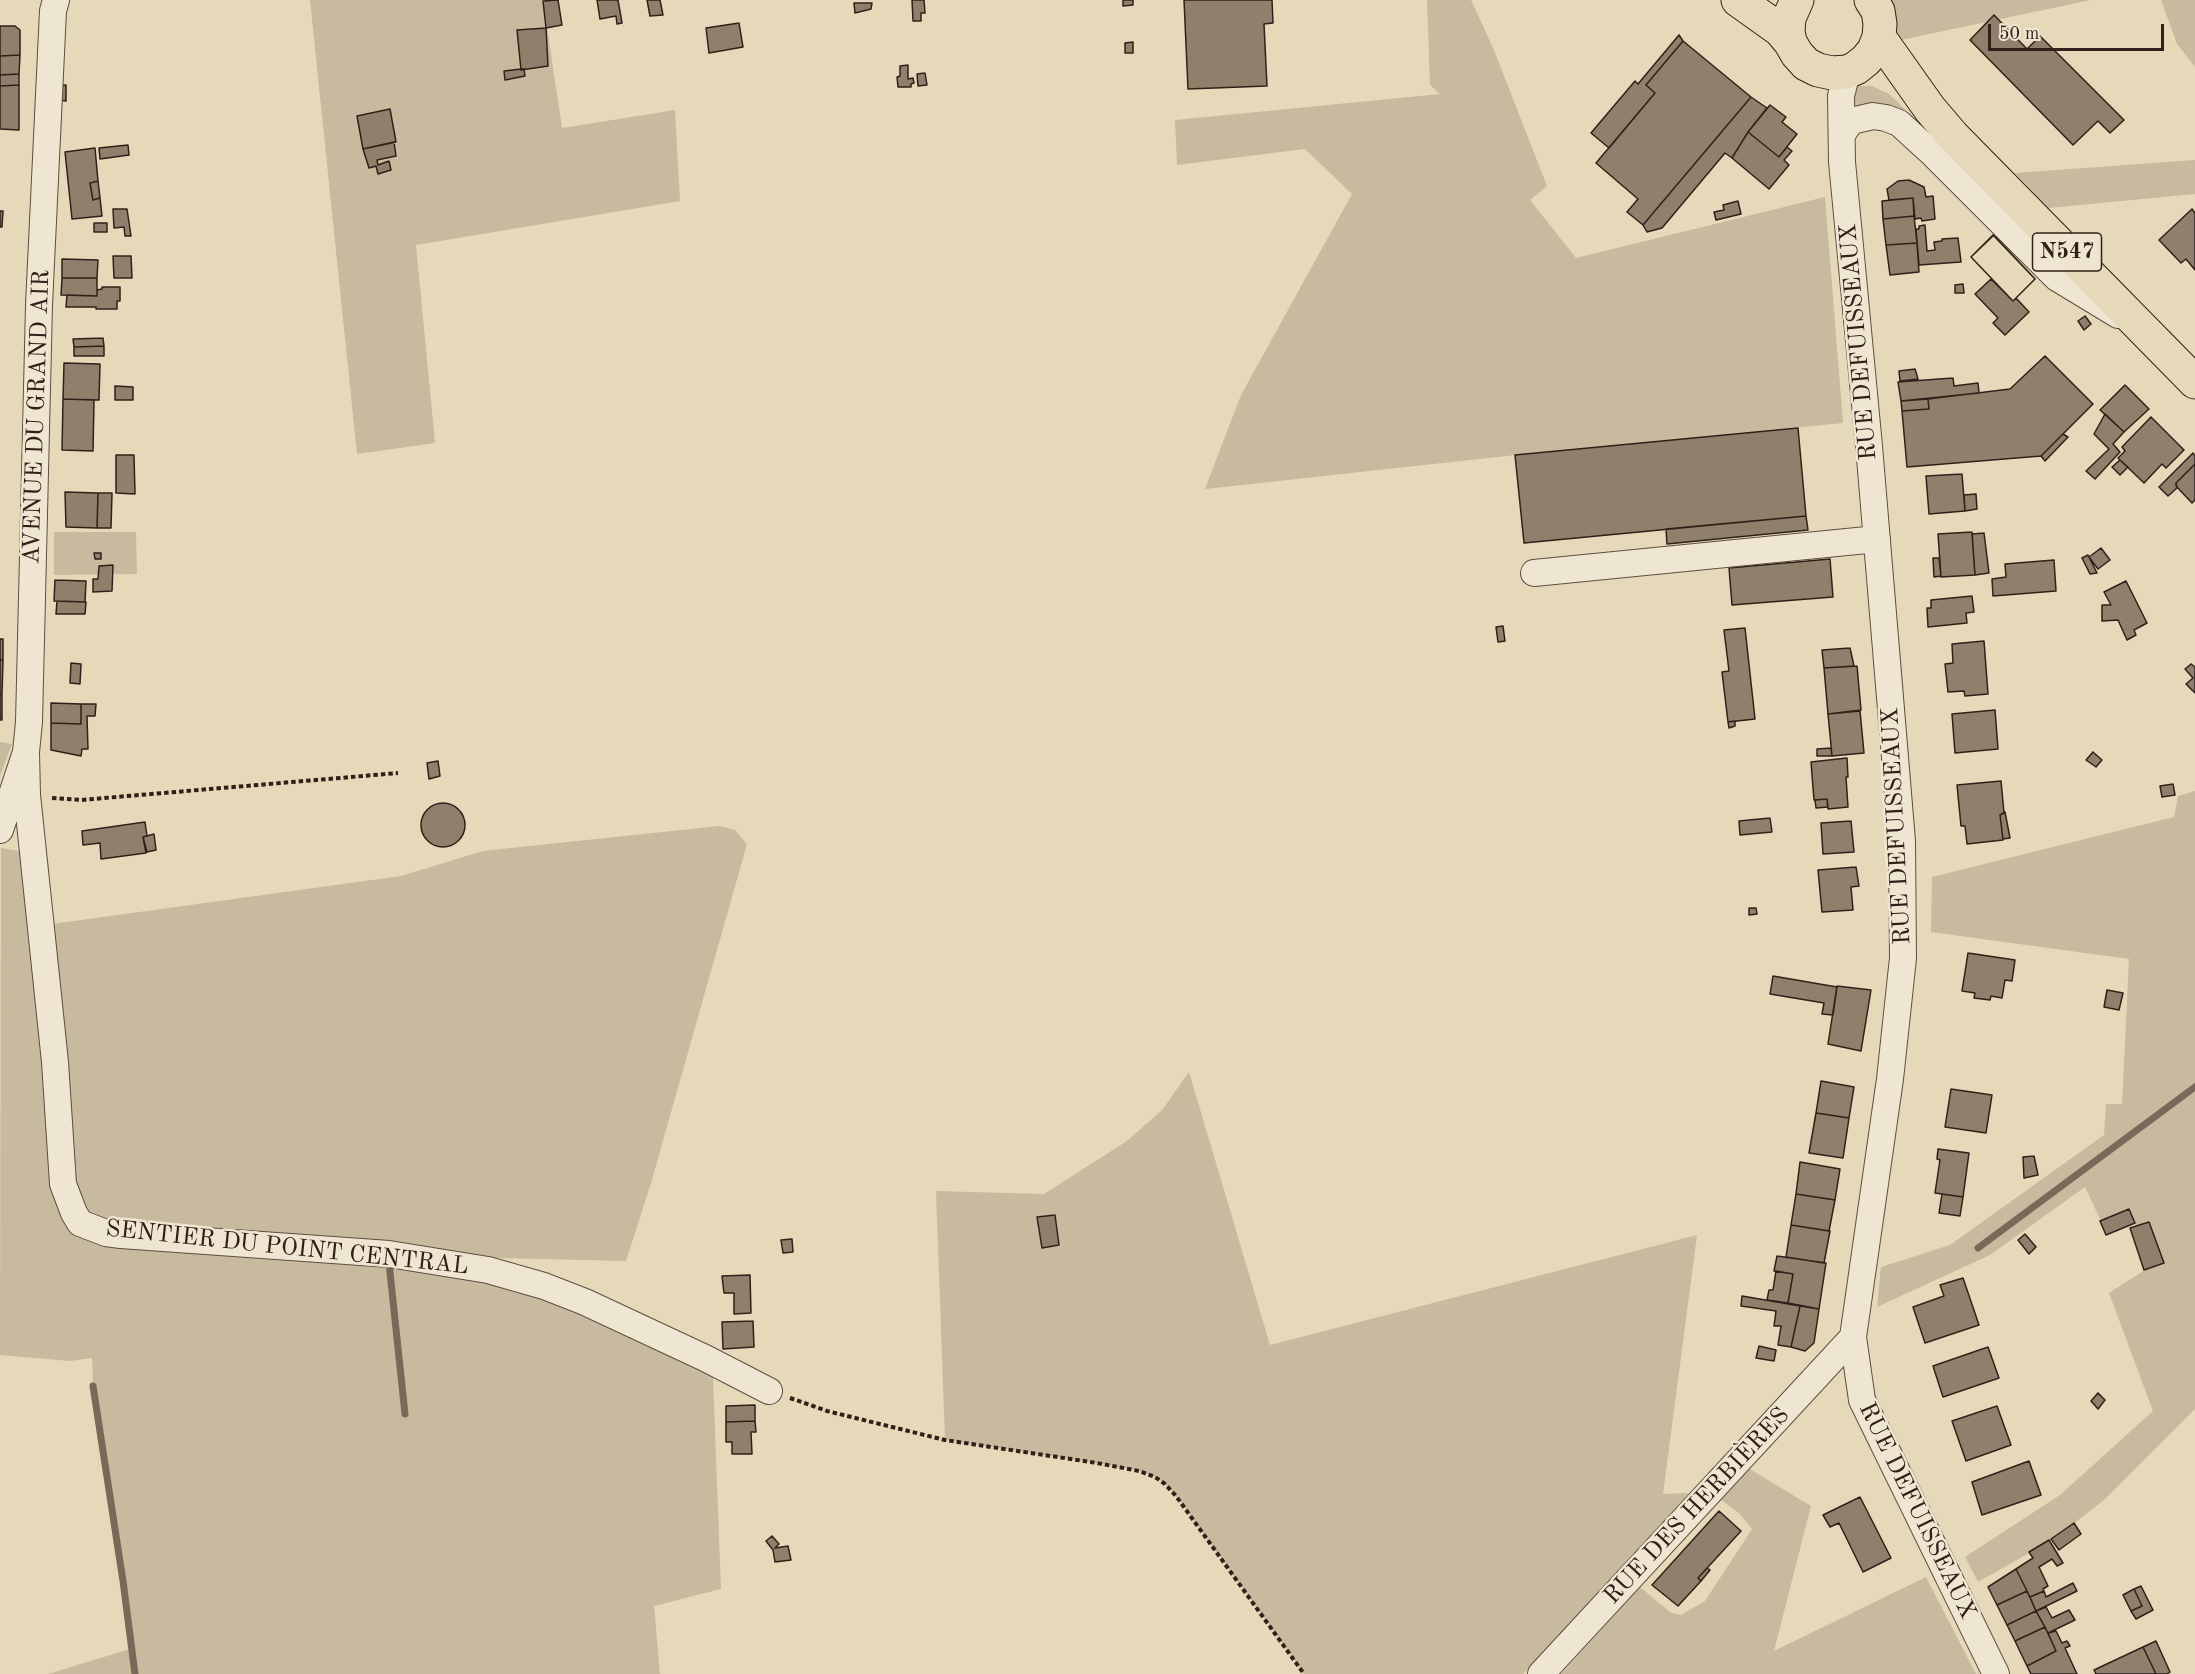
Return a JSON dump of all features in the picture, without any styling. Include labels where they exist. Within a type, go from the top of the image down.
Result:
[{"type":"main road","points":[[1738,0],[1780,30],[1791,42]]},
{"type":"main road","points":[[1797,0],[1789,18],[1788,31],[1797,54],[1806,64],[1840,70],[1866,60],[1874,50],[1879,37],[1880,24],[1878,11],[1872,0]]},
{"type":"main road","name":"N547","points":[[1879,37],[1930,109],[1978,163],[2195,382]]},
{"type":"main road","name":"N547","points":[[1840,70],[1880,78],[1930,109]]},
{"type":"street","name":"AVENUE DU GRAND AIR","points":[[0,830],[26,752],[39,304],[53,11],[56,0]]},
{"type":"street","name":"RUE DEFUISSEAUX","points":[[1840,70],[1842,162]]},
{"type":"street","name":"RUE DEFUISSEAUX","points":[[1840,70],[1828,95],[1842,162],[1902,841],[1903,958],[1890,1079],[1853,1337],[1862,1400],[1996,1674]]},
{"type":"street","points":[[1843,133],[1851,121],[1873,116],[1899,123],[2057,278],[2142,328]]},
{"type":"street","points":[[1533,573],[1877,539]]},
{"type":"street","name":"SENTIER DU POINT CENTRAL","points":[[26,752],[27,795],[55,1062],[63,1184],[74,1213],[80,1222],[106,1233],[121,1235],[389,1254],[488,1270],[544,1286],[585,1302],[705,1358],[769,1391]]},
{"type":"street","name":"RUE DES HERBIÈRES","points":[[1541,1674],[1853,1337]]},
{"type":"path","points":[[27,795],[81,800],[398,773]]},
{"type":"path","points":[[769,1391],[827,1411],[945,1440],[1096,1463],[1139,1471],[1155,1477],[1176,1496],[1304,1674]]},
{"type":"shaded area","points":[[310,0],[543,0],[562,128],[675,110],[680,201],[416,245],[435,443],[357,454]]},
{"type":"shaded area","points":[[1427,0],[1471,0],[1494,50],[1547,186],[1530,200],[1576,258],[1825,197],[1843,423],[1516,455],[1205,489],[1241,395],[1352,194],[1305,149],[1177,165],[1175,120],[1440,94],[1430,85]]},
{"type":"shaded area","points":[[1888,0],[2091,0],[1896,41]]},
{"type":"shaded area","points":[[2161,0],[2195,0],[2195,67],[2177,44]]},
{"type":"shaded area","points":[[1872,86],[1889,94],[1931,134],[1871,107],[1853,106],[1851,88]]},
{"type":"shaded area","points":[[2195,160],[2195,194],[2048,208],[2015,173]]},
{"type":"shaded area","points":[[54,532],[136,532],[137,574],[54,575]]},
{"type":"shaded area","points":[[0,742],[12,744],[0,776]]},
{"type":"shaded area","points":[[2195,791],[2195,1409],[2104,1500],[2054,1539],[1978,1582],[1965,1557],[2060,1495],[2153,1411],[2109,1293],[2145,1270],[2164,1263],[2149,1222],[2136,1227],[2129,1209],[2101,1221],[2085,1187],[1990,1255],[1877,1307],[1881,1267],[1950,1245],[2104,1135],[2106,1104],[2122,1104],[2129,959],[1931,932],[1932,877],[2174,817],[2178,796]]},
{"type":"shaded area","points":[[719,826],[735,830],[747,844],[651,1183],[626,1261],[455,1257],[99,1225],[78,1207],[52,924],[401,876],[483,851]]},
{"type":"shaded area","points":[[1,848],[26,852],[74,1226],[471,1276],[551,1296],[713,1377],[721,1589],[654,1606],[660,1674],[48,1674],[130,1649],[93,1386],[92,1358],[70,1361],[0,1355]]},
{"type":"shaded area","points":[[1189,1072],[1270,1345],[1697,1235],[1663,1494],[1689,1493],[1523,1674],[1304,1674],[1176,1496],[1155,1477],[1139,1471],[1097,1463],[945,1440],[936,1191],[1044,1194],[1127,1141],[1162,1110]]},
{"type":"shaded area","points":[[1748,1468],[1811,1506],[1774,1651],[1926,1577],[1976,1674],[1561,1674],[1640,1587],[1670,1612],[1681,1615],[1705,1601],[1752,1529],[1740,1514],[1720,1499]]},
{"type":"building","points":[[558,0],[562,25],[546,28],[543,1]]},
{"type":"building","points":[[597,0],[618,0],[622,23],[617,24],[616,16],[600,19]]},
{"type":"building","points":[[647,0],[660,0],[663,15],[650,16]]},
{"type":"building","points":[[912,0],[924,0],[925,13],[921,13],[921,21],[913,21]]},
{"type":"building","points":[[1123,0],[1133,0],[1133,5],[1123,6]]},
{"type":"building","points":[[1184,0],[1272,0],[1273,23],[1264,24],[1267,86],[1188,89]]},
{"type":"building","points":[[854,3],[872,3],[871,9],[855,13]]},
{"type":"building","points":[[1994,15],[2027,49],[2040,36],[2124,120],[2110,133],[2098,121],[2073,145],[1970,40]]},
{"type":"building","points":[[739,23],[743,47],[709,53],[706,28]]},
{"type":"building","points":[[0,26],[15,26],[20,30],[20,55],[0,56]]},
{"type":"building","points":[[546,28],[548,66],[521,70],[517,30]]},
{"type":"building","points":[[1679,35],[1683,41],[1646,85],[1655,93],[1609,148],[1591,133],[1635,81],[1638,84]]},
{"type":"building","points":[[1683,41],[1751,97],[1643,225],[1627,212],[1638,199],[1596,163],[1655,93],[1646,85]]},
{"type":"building","points":[[1133,42],[1133,53],[1125,53],[1125,43]]},
{"type":"building","points":[[20,55],[19,74],[0,75],[0,56]]},
{"type":"building","points":[[908,65],[908,79],[913,78],[914,83],[911,87],[898,87],[897,77],[900,76],[900,66]]},
{"type":"building","points":[[524,69],[525,76],[505,80],[504,71]]},
{"type":"building","points":[[925,73],[927,85],[918,86],[917,74]]},
{"type":"building","points":[[19,74],[19,85],[0,86],[0,75]]},
{"type":"building","points":[[19,85],[19,130],[0,129],[0,86]]},
{"type":"building","points":[[60,85],[66,85],[66,101],[59,100]]},
{"type":"building","points":[[1751,97],[1767,108],[1748,132],[1732,158],[1725,153],[1662,228],[1647,232],[1643,225]]},
{"type":"building","points":[[1770,105],[1786,117],[1782,122],[1797,134],[1779,157],[1748,132]]},
{"type":"building","points":[[390,109],[396,142],[363,149],[357,116]]},
{"type":"building","points":[[1748,132],[1779,157],[1787,147],[1792,151],[1784,160],[1789,165],[1769,189],[1732,158]]},
{"type":"building","points":[[394,142],[396,156],[377,160],[378,165],[389,161],[391,170],[378,174],[376,166],[369,168],[363,149]]},
{"type":"building","points":[[128,145],[129,155],[100,159],[99,148]]},
{"type":"building","points":[[95,148],[98,181],[90,183],[93,200],[100,198],[102,216],[72,219],[65,152]]},
{"type":"building","points":[[1909,180],[1924,187],[1926,197],[1933,196],[1935,219],[1922,221],[1921,218],[1915,219],[1913,198],[1889,200],[1887,189],[1898,181]]},
{"type":"building","points":[[98,181],[100,198],[93,200],[90,183]]},
{"type":"building","points":[[1913,198],[1914,216],[1883,219],[1882,201]]},
{"type":"building","points":[[1738,201],[1741,214],[1716,220],[1714,212],[1724,210],[1723,205]]},
{"type":"building","points":[[113,209],[127,209],[131,236],[125,236],[124,227],[114,228]]},
{"type":"building","points":[[2192,209],[2195,213],[2195,270],[2186,259],[2181,263],[2159,240]]},
{"type":"building","points":[[0,211],[3,211],[2,227],[0,227]]},
{"type":"building","points":[[1914,216],[1917,243],[1886,245],[1883,219]]},
{"type":"building","points":[[94,223],[107,223],[107,232],[94,232]]},
{"type":"building","points":[[1925,225],[1927,251],[1935,250],[1934,242],[1958,238],[1961,262],[1919,265],[1916,229]]},
{"type":"building","points":[[1993,235],[2035,279],[2013,301],[1971,257]]},
{"type":"building","points":[[1994,235],[2035,279],[2013,301],[1971,257]]},
{"type":"building","points":[[1917,243],[1919,272],[1890,275],[1886,245]]},
{"type":"building","points":[[113,256],[131,256],[132,278],[114,278]]},
{"type":"building","points":[[62,259],[98,260],[97,278],[62,278]]},
{"type":"building","points":[[62,278],[97,278],[97,296],[61,295]]},
{"type":"building","points":[[1991,279],[2013,301],[2016,298],[2029,312],[2005,335],[1993,323],[1998,318],[1975,294]]},
{"type":"building","points":[[1963,284],[1964,293],[1955,293],[1955,285]]},
{"type":"building","points":[[102,287],[120,287],[120,301],[117,301],[117,309],[66,307],[67,295],[97,296],[97,290]]},
{"type":"building","points":[[2085,316],[2091,324],[2084,330],[2078,321]]},
{"type":"building","points":[[103,338],[104,346],[74,347],[73,339]]},
{"type":"building","points":[[104,346],[104,356],[74,356],[74,347]]},
{"type":"building","points":[[2045,356],[2093,404],[2041,456],[1907,467],[1902,411],[1929,409],[1928,399],[2010,389]]},
{"type":"building","points":[[64,363],[100,364],[99,400],[63,399]]},
{"type":"building","points":[[1915,369],[1918,379],[1900,381],[1899,371]]},
{"type":"building","points":[[1953,378],[1954,386],[1978,383],[1979,393],[1901,401],[1898,382]]},
{"type":"building","points":[[2125,385],[2149,409],[2124,432],[2100,410]]},
{"type":"building","points":[[115,386],[133,387],[133,400],[115,400]]},
{"type":"building","points":[[63,399],[94,400],[93,451],[62,450]]},
{"type":"building","points":[[1928,399],[1929,409],[1902,411],[1901,401]]},
{"type":"building","points":[[2105,414],[2124,432],[2113,444],[2120,452],[2095,479],[2086,471],[2109,449],[2094,434]]},
{"type":"building","points":[[2151,417],[2184,450],[2166,468],[2162,464],[2144,483],[2118,458],[2125,451],[2122,447]]},
{"type":"building","points":[[1798,428],[1806,516],[1524,543],[1515,455]]},
{"type":"building","points":[[2063,434],[2068,437],[2045,461],[2041,456]]},
{"type":"building","points":[[2193,453],[2195,464],[2176,483],[2177,488],[2168,496],[2159,487]]},
{"type":"building","points":[[116,455],[134,455],[135,494],[116,493]]},
{"type":"building","points":[[2120,460],[2128,467],[2120,475],[2112,467]]},
{"type":"building","points":[[2195,464],[2195,500],[2192,503],[2176,486],[2176,483]]},
{"type":"building","points":[[1962,474],[1965,511],[1929,514],[1926,476]]},
{"type":"building","points":[[65,492],[98,493],[97,528],[66,527]]},
{"type":"building","points":[[98,493],[112,493],[111,528],[97,528]]},
{"type":"building","points":[[1976,494],[1977,509],[1965,511],[1964,495]]},
{"type":"building","points":[[1806,516],[1808,530],[1667,544],[1666,529]]},
{"type":"building","points":[[1972,532],[1975,575],[1941,577],[1938,534]]},
{"type":"building","points":[[1984,533],[1989,573],[1975,575],[1972,534]]},
{"type":"building","points":[[2101,548],[2110,560],[2098,569],[2089,557]]},
{"type":"building","points":[[94,553],[101,553],[101,559],[95,559]]},
{"type":"building","points":[[2088,555],[2097,573],[2090,574],[2082,558]]},
{"type":"building","points":[[1933,558],[1939,558],[1941,576],[1934,577]]},
{"type":"building","points":[[1830,559],[1833,597],[1732,605],[1729,568]]},
{"type":"building","points":[[2054,560],[2056,591],[1993,596],[1992,579],[2006,577],[2005,564]]},
{"type":"building","points":[[113,565],[112,591],[93,592],[93,579],[98,579],[99,566]]},
{"type":"building","points":[[55,580],[86,581],[85,602],[54,601]]},
{"type":"building","points":[[2126,581],[2147,623],[2134,630],[2136,635],[2127,640],[2118,620],[2102,621],[2102,605],[2111,605],[2104,592]]},
{"type":"building","points":[[1972,596],[1974,612],[1966,613],[1967,623],[1928,627],[1927,608],[1931,608],[1931,600]]},
{"type":"building","points":[[57,601],[86,602],[85,614],[56,614]]},
{"type":"building","points":[[1503,626],[1505,641],[1498,642],[1496,627]]},
{"type":"building","points":[[1745,628],[1755,719],[1728,722],[1722,672],[1729,671],[1724,630]]},
{"type":"building","points":[[0,639],[3,639],[3,660],[0,660]]},
{"type":"building","points":[[1984,641],[1988,694],[1965,696],[1964,691],[1948,692],[1945,664],[1953,663],[1952,644]]},
{"type":"building","points":[[1850,648],[1854,666],[1824,668],[1822,650]]},
{"type":"building","points":[[0,660],[3,660],[2,695],[0,694]]},
{"type":"building","points":[[71,663],[81,664],[80,684],[70,683]]},
{"type":"building","points":[[2191,664],[2195,667],[2195,693],[2186,684],[2193,678],[2185,669]]},
{"type":"building","points":[[1857,666],[1861,710],[1828,714],[1824,668]]},
{"type":"building","points":[[0,694],[2,695],[2,720],[0,720]]},
{"type":"building","points":[[51,703],[81,704],[81,724],[51,723]]},
{"type":"building","points":[[81,704],[96,704],[95,716],[87,716],[88,749],[82,749],[81,756],[51,750],[51,723],[81,724]]},
{"type":"building","points":[[1995,710],[1998,749],[1955,753],[1952,714]]},
{"type":"building","points":[[1860,711],[1864,753],[1832,756],[1828,714]]},
{"type":"building","points":[[1735,721],[1735,726],[1729,728],[1728,722]]},
{"type":"building","points":[[1831,748],[1832,756],[1817,756],[1817,749]]},
{"type":"building","points":[[2093,752],[2102,760],[2096,767],[2086,760]]},
{"type":"building","points":[[1847,758],[1848,807],[1828,809],[1827,799],[1814,800],[1811,762]]},
{"type":"building","points":[[438,761],[440,776],[429,779],[427,763]]},
{"type":"building","points":[[2001,781],[2004,813],[2000,815],[2003,840],[1967,844],[1965,826],[1961,826],[1957,785]]},
{"type":"building","points":[[2173,784],[2175,795],[2162,797],[2160,786]]},
{"type":"building","points":[[1827,799],[1828,807],[1816,808],[1815,800]]},
{"type":"building","points":[[443,803],[458,810],[465,825],[458,840],[443,847],[428,840],[421,825],[428,810]]},
{"type":"building","points":[[2005,812],[2010,838],[2003,839],[2000,815]]},
{"type":"building","points":[[1770,818],[1772,832],[1740,835],[1739,821]]},
{"type":"building","points":[[1851,821],[1854,852],[1823,854],[1821,823]]},
{"type":"building","points":[[145,822],[147,836],[143,837],[146,853],[101,859],[100,843],[83,845],[82,831]]},
{"type":"building","points":[[154,834],[156,850],[147,852],[143,837]]},
{"type":"building","points":[[1856,867],[1859,886],[1851,887],[1853,910],[1822,912],[1818,870]]},
{"type":"building","points":[[1749,908],[1756,908],[1757,914],[1749,915]]},
{"type":"building","points":[[1968,953],[2015,960],[2012,981],[2005,980],[2002,998],[1991,996],[1990,1000],[1974,998],[1975,993],[1962,991]]},
{"type":"building","points":[[1773,976],[1837,987],[1833,1015],[1822,1014],[1824,1003],[1770,994]]},
{"type":"building","points":[[1837,986],[1871,990],[1861,1051],[1828,1044]]},
{"type":"building","points":[[2107,990],[2123,993],[2119,1010],[2104,1007]]},
{"type":"building","points":[[1821,1081],[1854,1087],[1849,1118],[1816,1113]]},
{"type":"building","points":[[1951,1089],[1992,1095],[1986,1133],[1945,1127]]},
{"type":"building","points":[[1816,1113],[1849,1118],[1843,1158],[1809,1153]]},
{"type":"building","points":[[1938,1149],[1969,1153],[1963,1197],[1935,1193],[1940,1160],[1937,1159]]},
{"type":"building","points":[[2034,1156],[2038,1175],[2024,1178],[2023,1157]]},
{"type":"building","points":[[1800,1162],[1840,1169],[1835,1200],[1796,1194]]},
{"type":"building","points":[[1796,1194],[1835,1200],[1829,1231],[1791,1225]]},
{"type":"building","points":[[1942,1194],[1963,1197],[1960,1216],[1939,1213]]},
{"type":"building","points":[[2129,1209],[2135,1223],[2106,1235],[2100,1221]]},
{"type":"building","points":[[1055,1215],[1059,1245],[1042,1248],[1037,1217]]},
{"type":"building","points":[[2149,1222],[2164,1263],[2144,1270],[2130,1228]]},
{"type":"building","points":[[1791,1225],[1830,1231],[1824,1263],[1786,1257]]},
{"type":"building","points":[[2025,1234],[2036,1247],[2029,1254],[2018,1240]]},
{"type":"building","points":[[792,1239],[793,1252],[783,1253],[781,1240]]},
{"type":"building","points":[[1777,1256],[1826,1263],[1819,1309],[1788,1303],[1793,1274],[1774,1271]]},
{"type":"building","points":[[1776,1271],[1793,1274],[1788,1303],[1767,1300],[1769,1290],[1773,1290]]},
{"type":"building","points":[[750,1275],[751,1313],[734,1314],[734,1293],[724,1293],[722,1276]]},
{"type":"building","points":[[1963,1278],[1979,1325],[1925,1343],[1913,1307],[1944,1296],[1940,1285]]},
{"type":"building","points":[[1742,1296],[1800,1306],[1791,1347],[1778,1345],[1781,1326],[1774,1326],[1776,1311],[1741,1306]]},
{"type":"building","points":[[1800,1306],[1819,1309],[1814,1343],[1805,1351],[1791,1347]]},
{"type":"building","points":[[753,1321],[754,1347],[723,1349],[722,1322]]},
{"type":"building","points":[[1759,1346],[1776,1350],[1774,1361],[1756,1358]]},
{"type":"building","points":[[1988,1347],[1999,1378],[1943,1397],[1933,1366]]},
{"type":"building","points":[[2098,1393],[2105,1400],[2098,1409],[2091,1401]]},
{"type":"building","points":[[755,1405],[755,1421],[726,1422],[726,1406]]},
{"type":"building","points":[[1997,1406],[2011,1445],[1966,1461],[1952,1421]]},
{"type":"building","points":[[755,1421],[756,1432],[751,1432],[752,1454],[732,1454],[732,1442],[726,1442],[726,1422]]},
{"type":"building","points":[[2029,1461],[2041,1495],[1982,1515],[1972,1482]]},
{"type":"building","points":[[1860,1497],[1891,1558],[1863,1572],[1839,1523],[1830,1527],[1823,1515]]},
{"type":"building","points":[[1719,1511],[1741,1531],[1698,1578],[1701,1581],[1678,1606],[1652,1585]]},
{"type":"building","points":[[2074,1523],[2081,1534],[2059,1550],[2051,1539]]},
{"type":"building","points":[[772,1536],[779,1544],[775,1548],[788,1546],[791,1560],[775,1562],[773,1550],[766,1541]]},
{"type":"building","points":[[2049,1540],[2063,1563],[2057,1566],[2052,1559],[2039,1567],[2048,1586],[2043,1589],[2044,1591],[2030,1597],[2016,1569],[2033,1558],[2029,1552]]},
{"type":"building","points":[[1707,1568],[1710,1570],[1701,1581],[1698,1578]]},
{"type":"building","points":[[2016,1569],[2027,1591],[1997,1605],[1988,1587]]},
{"type":"building","points":[[2073,1583],[2077,1591],[2036,1611],[2030,1597],[2044,1591],[2046,1597]]},
{"type":"building","points":[[2141,1586],[2153,1610],[2136,1619],[2131,1611],[2142,1606],[2134,1589]]},
{"type":"building","points":[[2134,1589],[2142,1606],[2131,1611],[2123,1595]]},
{"type":"building","points":[[2027,1591],[2036,1611],[2007,1625],[1997,1605]]},
{"type":"building","points":[[2046,1607],[2052,1618],[2069,1610],[2075,1620],[2048,1633],[2036,1611]]},
{"type":"building","points":[[2036,1611],[2045,1627],[2015,1641],[2007,1625]]},
{"type":"building","points":[[2045,1627],[2056,1651],[2027,1666],[2015,1641]]},
{"type":"building","points":[[2056,1631],[2062,1643],[2067,1641],[2070,1646],[2065,1648],[2077,1674],[2031,1674],[2027,1666],[2056,1651],[2048,1633]]},
{"type":"building","points":[[2156,1641],[2170,1672],[2167,1674],[2156,1674],[2143,1647]]},
{"type":"building","points":[[2143,1647],[2156,1674],[2096,1674],[2094,1670]]},
{"type":"waterway","points":[[1978,1248],[2195,1087]]},
{"type":"waterway","points":[[389,1263],[405,1414]]},
{"type":"waterway","points":[[93,1386],[135,1674]]}]
